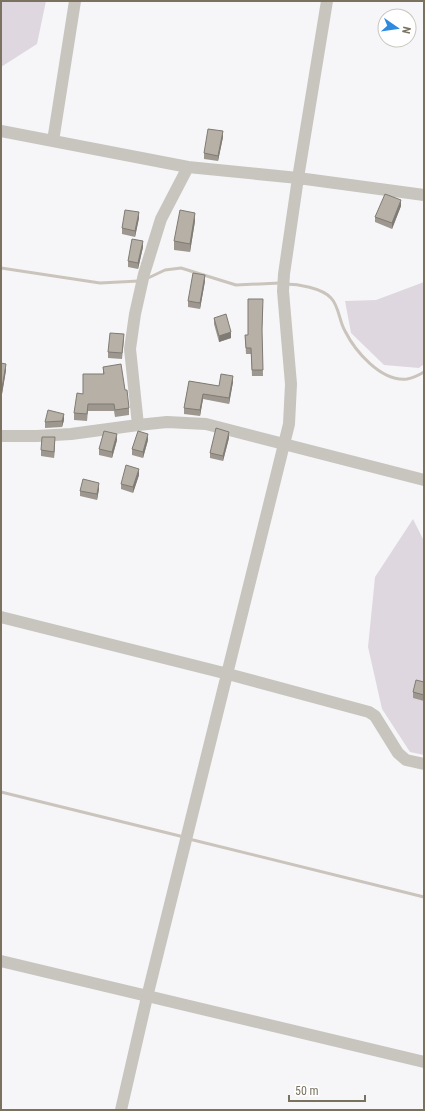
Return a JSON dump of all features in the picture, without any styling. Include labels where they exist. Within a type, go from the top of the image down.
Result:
[{"type":"street","points":[[53,141],[75,1]]},
{"type":"street","points":[[121,1110],[147,997],[289,424],[291,384],[284,274],[326,1]]},
{"type":"street","points":[[1,131],[188,167],[298,178],[424,194]]},
{"type":"street","points":[[138,425],[130,349],[143,280],[161,219],[188,167]]},
{"type":"street","points":[[1,436],[71,434],[167,422],[206,424],[285,443],[424,480]]},
{"type":"street","points":[[1,617],[228,674],[369,712],[375,716],[398,753],[406,760],[424,764]]},
{"type":"street","points":[[1,961],[424,1062]]},
{"type":"shaded area","points":[[1,1],[46,1],[37,44],[1,67]]},
{"type":"shaded area","points":[[424,282],[424,364],[419,368],[384,365],[351,333],[345,301],[376,300]]},
{"type":"shaded area","points":[[413,519],[424,541],[424,755],[410,752],[382,709],[368,647],[375,577]]},
{"type":"building","points":[[208,129],[223,131],[218,156],[204,153]]},
{"type":"building","points":[[385,194],[401,200],[392,223],[375,217]]},
{"type":"building","points":[[125,210],[139,212],[135,231],[122,228]]},
{"type":"building","points":[[180,210],[195,213],[190,244],[174,241]]},
{"type":"building","points":[[132,239],[143,241],[138,263],[128,261]]},
{"type":"building","points":[[193,273],[205,275],[200,303],[188,301]]},
{"type":"building","points":[[248,299],[263,299],[263,370],[252,370],[251,348],[246,348],[245,335],[248,335]]},
{"type":"building","points":[[226,314],[231,332],[219,336],[214,318]]},
{"type":"building","points":[[110,333],[124,334],[122,353],[108,352]]},
{"type":"building","points":[[1,363],[6,364],[2,388],[1,388]]},
{"type":"building","points":[[121,364],[125,390],[127,390],[129,408],[115,410],[114,404],[88,404],[87,414],[74,413],[77,393],[83,394],[83,374],[104,374],[103,367]]},
{"type":"building","points":[[221,374],[233,376],[229,398],[203,394],[200,410],[184,408],[189,381],[219,386]]},
{"type":"building","points":[[48,410],[64,414],[62,421],[45,422]]},
{"type":"building","points":[[216,428],[229,432],[223,456],[210,453]]},
{"type":"building","points":[[104,431],[117,434],[112,452],[99,449]]},
{"type":"building","points":[[138,431],[148,434],[143,452],[132,449]]},
{"type":"building","points":[[42,437],[55,437],[54,452],[41,450]]},
{"type":"building","points":[[126,465],[139,469],[133,487],[121,484]]},
{"type":"building","points":[[83,479],[99,483],[97,494],[80,491]]},
{"type":"building","points":[[416,680],[424,682],[424,695],[413,692]]},
{"type":"waterway","points":[[1,268],[100,283],[139,281]]},
{"type":"waterway","points":[[146,279],[165,270],[181,268],[236,285],[280,283]]},
{"type":"waterway","points":[[285,284],[316,289],[331,298],[336,305],[343,327],[349,339],[370,364],[388,376],[397,379],[407,379],[424,372]]},
{"type":"waterway","points":[[1,792],[184,837]]},
{"type":"waterway","points":[[189,839],[424,897]]}]
